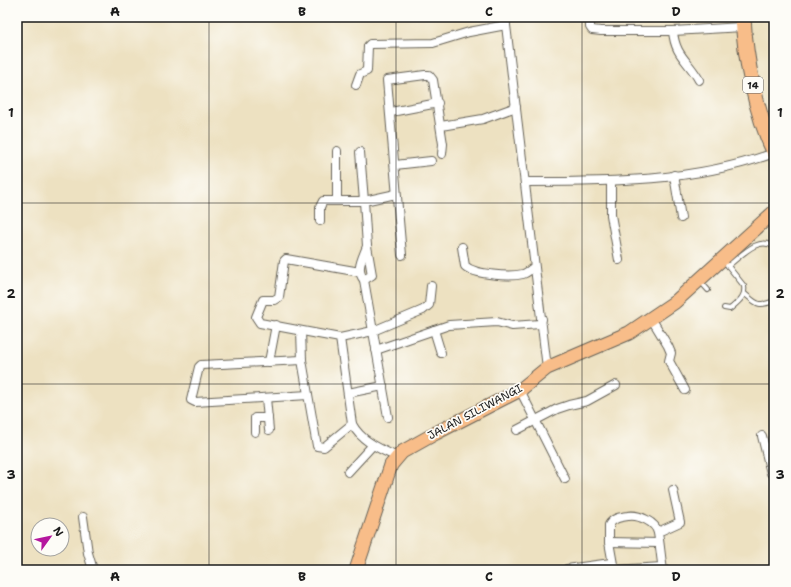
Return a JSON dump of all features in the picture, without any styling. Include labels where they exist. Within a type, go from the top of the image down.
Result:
[{"type":"highway","name":"14","points":[[743,22],[753,86],[760,116],[774,152]]},
{"type":"main road","name":"JALAN SILIWANGI","points":[[396,457],[436,433],[520,390],[548,368],[629,333],[703,285],[771,215]]},
{"type":"main road","points":[[356,570],[391,465],[396,457]]},
{"type":"street","points":[[590,17],[590,27],[597,31],[673,31],[743,22]]},
{"type":"street","points":[[356,85],[360,74],[367,71],[367,56],[370,44],[433,42],[506,21],[526,182],[534,267],[548,368]]},
{"type":"street","points":[[673,31],[679,55],[691,67],[699,80]]},
{"type":"street","points":[[402,255],[387,80],[429,76],[433,80],[438,103],[442,154]]},
{"type":"street","points":[[390,112],[438,103]]},
{"type":"street","points":[[440,126],[482,119],[516,108]]},
{"type":"street","points":[[337,151],[337,200]]},
{"type":"street","points":[[360,152],[367,246],[372,275],[364,280]]},
{"type":"street","points":[[526,182],[611,182],[674,175],[729,167],[774,152]]},
{"type":"street","points":[[395,165],[431,161]]},
{"type":"street","points":[[674,175],[681,218]]},
{"type":"street","points":[[611,182],[612,221],[619,260]]},
{"type":"street","points":[[320,221],[321,204],[327,200],[364,201],[396,194]]},
{"type":"street","points":[[367,246],[360,272],[364,280],[388,417]]},
{"type":"street","points":[[462,247],[465,266],[474,272],[524,274],[534,267]]},
{"type":"street","points":[[360,272],[286,259],[284,261],[279,297],[274,300],[263,300],[256,317],[260,323],[340,338],[373,331],[426,308],[430,300],[431,286]]},
{"type":"street","points":[[651,318],[668,346],[670,361],[685,390]]},
{"type":"street","points":[[376,350],[449,324],[497,322],[512,326],[540,324],[542,319]]},
{"type":"street","points":[[269,362],[276,325]]},
{"type":"street","points":[[434,330],[441,353]]},
{"type":"street","points":[[301,331],[302,360],[317,446],[324,447],[352,424]]},
{"type":"street","points":[[340,338],[352,424],[354,429],[372,446],[396,457]]},
{"type":"street","points":[[302,360],[201,365],[199,367],[191,400],[195,402],[308,395]]},
{"type":"street","points":[[517,430],[569,404],[587,401],[616,385]]},
{"type":"street","points":[[348,393],[383,386]]},
{"type":"street","points":[[520,390],[536,420],[550,452],[565,479]]},
{"type":"street","points":[[266,398],[269,430]]},
{"type":"street","points":[[255,432],[255,418],[268,418]]},
{"type":"street","points":[[762,436],[771,473],[774,476]]},
{"type":"street","points":[[348,472],[372,446]]},
{"type":"street","points":[[658,532],[680,522],[673,490]]},
{"type":"street","points":[[567,568],[662,568],[658,543],[658,532],[646,519],[640,516],[630,515],[615,519],[610,523],[609,542],[613,567]]},
{"type":"street","points":[[83,518],[92,570]]},
{"type":"street","points":[[609,542],[658,543]]},
{"type":"lane","points":[[774,247],[766,243],[758,243],[725,262],[744,286],[745,294],[757,304],[764,305],[774,301]]},
{"type":"lane","points":[[724,308],[730,309],[745,294]]}]
